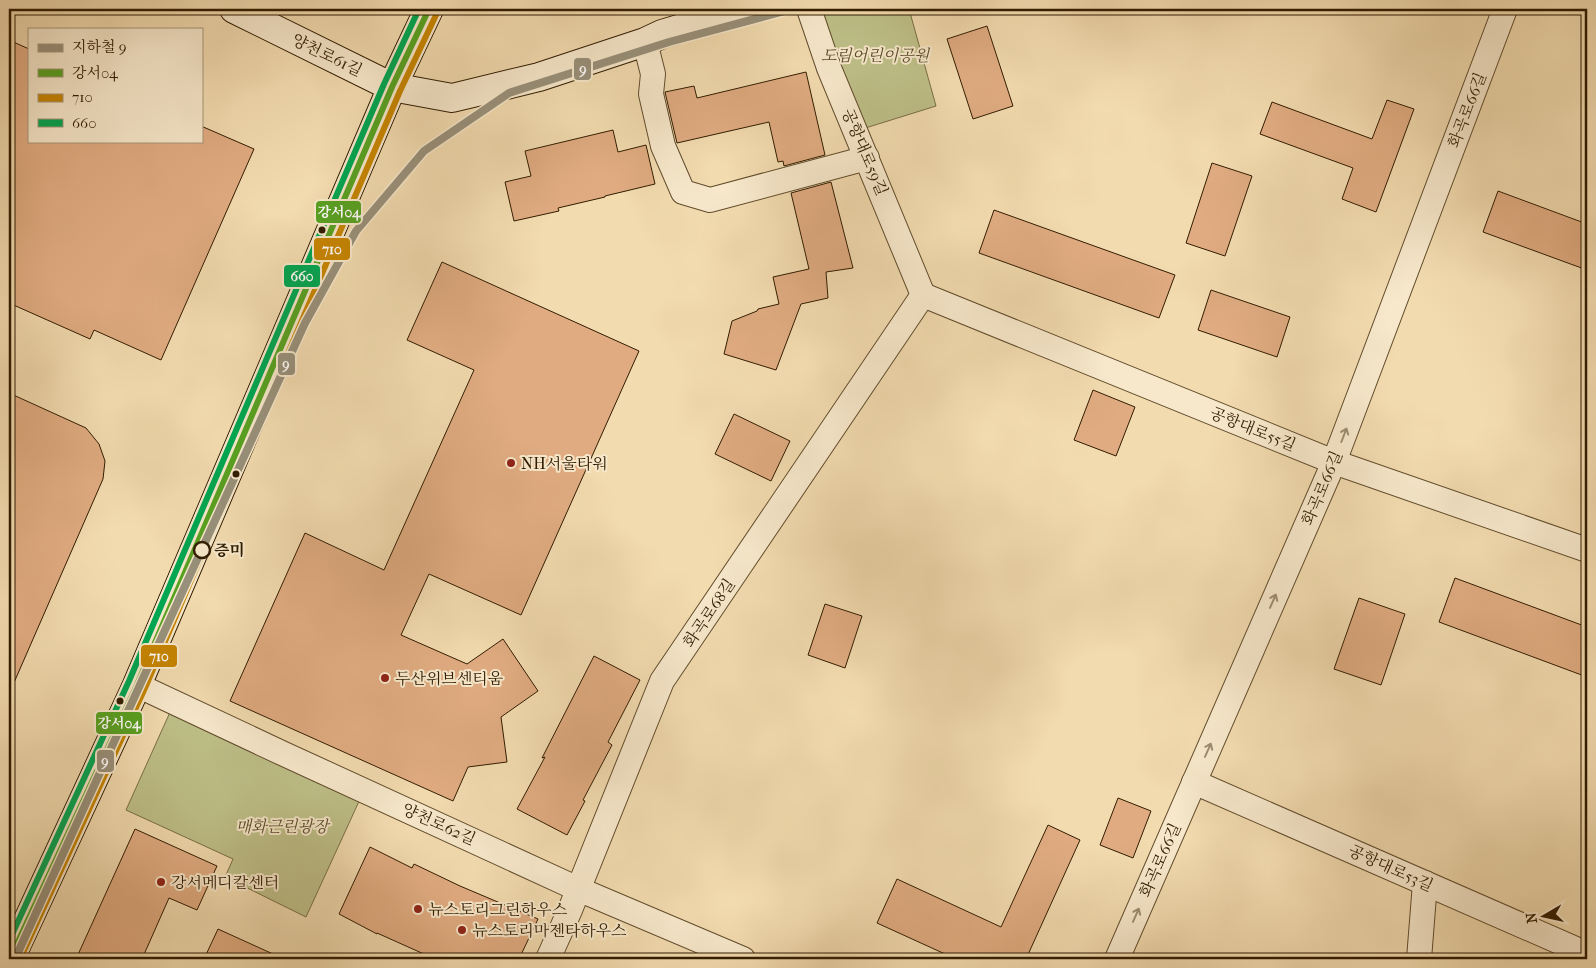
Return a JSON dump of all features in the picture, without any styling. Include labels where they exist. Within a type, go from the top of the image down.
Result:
[{"type":"main road","name":"양천로61길","points":[[234,9],[392,87]]},
{"type":"main road","points":[[14,948],[137,685],[392,87],[429,9]]},
{"type":"main road","points":[[392,87],[452,98],[539,77],[645,42],[662,34],[745,9]]},
{"type":"street","name":"공항대로59길","points":[[810,9],[829,68],[923,295]]},
{"type":"street","name":"화곡로66길","points":[[1117,959],[1334,462],[1505,9]]},
{"type":"street","points":[[645,42],[653,74],[651,94],[663,146],[682,192],[710,200],[867,158]]},
{"type":"street","name":"공항대로55길","points":[[923,295],[1334,462],[1587,550]]},
{"type":"street","name":"화곡로68길","points":[[548,959],[662,681],[923,295]]},
{"type":"street","name":"양천로62길","points":[[137,685],[578,888],[743,959]]},
{"type":"street","name":"공항대로53길","points":[[1194,782],[1587,954]]},
{"type":"street","points":[[1419,959],[1426,883]]},
{"type":"green space","name":"도림어린이공원","points":[[812,9],[909,9],[936,106],[859,130]]},
{"type":"green space","name":"매화근린광장","points":[[171,710],[361,797],[306,917],[225,877],[233,859],[126,810]]},
{"type":"building","points":[[987,26],[1013,106],[973,119],[947,39]]},
{"type":"building","points":[[9,40],[28,49],[28,142],[202,142],[202,126],[254,149],[161,360],[94,330],[90,339],[9,303]]},
{"type":"building","points":[[806,72],[825,155],[784,166],[783,161],[778,162],[769,122],[677,143],[665,92],[694,86],[697,98]]},
{"type":"building","points":[[1387,100],[1414,109],[1376,212],[1342,199],[1353,168],[1260,134],[1272,102],[1372,139]]},
{"type":"building","points":[[613,130],[618,152],[646,145],[655,184],[558,208],[559,211],[514,221],[505,182],[531,176],[525,151]]},
{"type":"building","points":[[1212,163],[1252,176],[1225,256],[1186,243]]},
{"type":"building","points":[[831,182],[853,268],[826,272],[828,298],[801,304],[776,370],[724,354],[732,321],[758,309],[779,304],[773,277],[809,269],[791,193]]},
{"type":"building","points":[[1498,191],[1587,224],[1587,270],[1483,232]]},
{"type":"building","points":[[994,210],[1175,275],[1159,318],[979,253]]},
{"type":"building","points":[[442,262],[639,351],[521,615],[429,574],[401,635],[467,664],[503,639],[538,691],[501,717],[507,762],[468,767],[453,801],[230,701],[305,533],[384,570],[474,370],[407,340]]},
{"type":"building","points":[[1211,290],[1290,317],[1277,357],[1198,330]]},
{"type":"building","points":[[1093,390],[1135,407],[1116,456],[1074,440]]},
{"type":"building","points":[[9,393],[86,428],[99,444],[105,461],[103,479],[9,694]]},
{"type":"building","points":[[734,414],[790,441],[771,481],[715,454]]},
{"type":"building","points":[[1455,578],[1587,627],[1587,677],[1439,622]]},
{"type":"building","points":[[1359,598],[1405,614],[1381,685],[1334,669]]},
{"type":"building","points":[[825,604],[862,616],[845,668],[808,655]]},
{"type":"building","points":[[594,656],[640,680],[608,742],[612,745],[567,835],[517,809],[545,757],[542,758]]},
{"type":"building","points":[[1118,798],[1151,811],[1133,858],[1100,845]]},
{"type":"building","points":[[1048,825],[1080,840],[1026,959],[956,959],[877,923],[897,879],[1001,927]]},
{"type":"building","name":"강서메디칼센터","points":[[135,829],[217,866],[197,910],[169,898],[142,959],[76,959]]},
{"type":"building","points":[[370,847],[412,868],[414,864],[538,919],[519,959],[435,959],[377,934],[339,914]]},
{"type":"building","points":[[218,929],[284,959],[204,959]]},
{"type":"metro line","name":"9","points":[[15,959],[305,323],[356,231],[424,151],[509,93],[669,42],[792,9]]},
{"type":"transit line","name":"660","points":[[9,941],[129,681],[384,84],[419,9]]},
{"type":"transit line","name":"강서04","points":[[10,959],[137,685],[392,87],[429,9]]},
{"type":"transit line","name":"710","points":[[20,959],[145,688],[400,91],[437,13]]},
{"type":"place","name":"NH서울타워","points":[[511,463]]},
{"type":"place","name":"증미","points":[[202,550]]},
{"type":"place","name":"두산위브센티움","points":[[385,678]]},
{"type":"place","name":"강서메디칼센터","points":[[161,882]]},
{"type":"place","name":"뉴스토리그린하우스","points":[[418,909]]},
{"type":"place","name":"뉴스토리마젠타하우스","points":[[462,930]]}]
